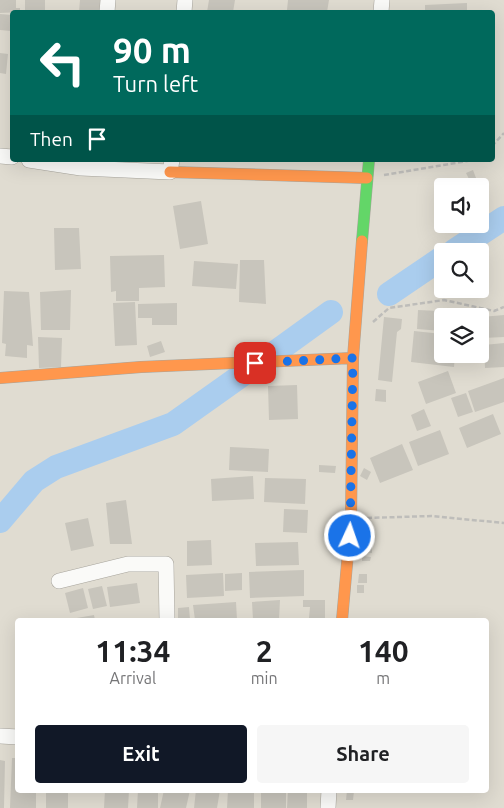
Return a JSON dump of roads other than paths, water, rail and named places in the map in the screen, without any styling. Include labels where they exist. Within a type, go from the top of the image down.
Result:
[{"type":"street","points":[[42,162],[81,168],[171,166],[367,178]]},
{"type":"street","points":[[342,618],[351,519],[354,338],[369,162]]},
{"type":"street","points":[[0,378],[141,367],[353,358]]},
{"type":"street","points":[[59,581],[128,564],[166,564],[167,618]]},
{"type":"street","points":[[0,736],[15,737]]},
{"type":"street","points":[[328,808],[329,793]]},
{"type":"waterway","points":[[466,243],[504,218]]},
{"type":"waterway","points":[[389,294],[434,263]]},
{"type":"waterway","points":[[266,359],[331,312]]},
{"type":"waterway","points":[[0,521],[34,481],[56,467],[173,424],[249,370]]}]
